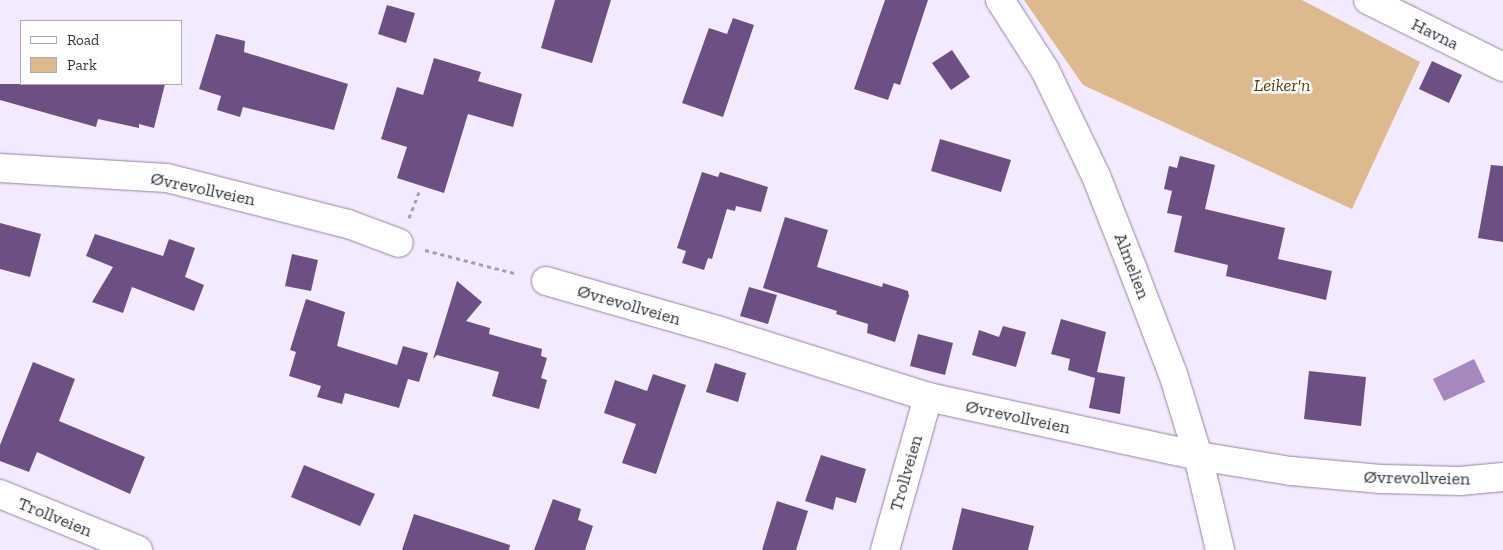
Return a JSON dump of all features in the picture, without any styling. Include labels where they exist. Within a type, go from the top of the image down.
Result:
[{"type":"street","name":"Almelien","points":[[1000,0],[1046,70],[1096,176],[1173,374],[1198,456],[1220,550]]},
{"type":"street","name":"Havna","points":[[1368,0],[1503,67]]},
{"type":"street","name":"Øvrevollveien","points":[[0,168],[167,178],[348,224],[399,243]]},
{"type":"street","name":"Øvrevollveien","points":[[546,281],[720,331],[928,397],[1198,456],[1291,471],[1381,479],[1460,482],[1503,477]]},
{"type":"street","name":"Trollveien","points":[[885,550],[928,397]]},
{"type":"street","name":"Trollveien","points":[[0,494],[138,550]]},
{"type":"path","points":[[399,243],[546,281]]},
{"type":"green space","name":"Leiker'n","points":[[1024,0],[1302,0],[1420,62],[1352,209],[1083,85]]},
{"type":"shaded area","points":[[1474,359],[1485,382],[1444,401],[1433,379]]},
{"type":"building","points":[[555,0],[611,0],[592,63],[541,48]]},
{"type":"building","points":[[885,0],[928,0],[900,85],[894,83],[888,100],[854,89]]},
{"type":"building","points":[[387,5],[415,13],[406,43],[378,34]]},
{"type":"building","points":[[733,18],[754,25],[723,117],[682,103],[709,28],[727,34]]},
{"type":"building","points":[[216,34],[245,41],[244,52],[348,84],[334,130],[243,107],[240,117],[217,110],[221,96],[199,89]]},
{"type":"building","points":[[952,50],[970,77],[951,90],[932,63]]},
{"type":"building","points":[[434,58],[481,72],[478,81],[522,94],[513,127],[468,114],[444,193],[397,178],[407,147],[381,139],[397,87],[423,95]]},
{"type":"building","points":[[1432,61],[1462,75],[1449,103],[1419,89]]},
{"type":"building","points":[[0,84],[165,85],[154,128],[139,124],[139,128],[98,119],[96,127],[0,100]]},
{"type":"building","points":[[940,139],[1011,160],[1001,192],[931,171]]},
{"type":"building","points":[[1180,156],[1215,165],[1205,209],[1285,228],[1278,259],[1332,271],[1326,300],[1226,276],[1228,265],[1174,252],[1182,216],[1167,213],[1172,191],[1164,189],[1169,166],[1177,168]]},
{"type":"building","points":[[1491,165],[1503,166],[1503,242],[1478,238]]},
{"type":"building","points":[[702,172],[718,177],[720,172],[768,187],[761,212],[736,206],[735,211],[727,209],[712,259],[708,258],[704,270],[682,263],[686,251],[677,248]]},
{"type":"building","points":[[785,217],[828,230],[817,267],[882,287],[883,283],[908,291],[909,296],[895,342],[867,333],[868,324],[836,314],[837,311],[763,288]]},
{"type":"building","points":[[0,223],[41,234],[30,277],[0,269]]},
{"type":"building","points":[[95,234],[163,256],[169,239],[195,248],[185,277],[204,285],[194,311],[132,287],[123,313],[92,302],[113,267],[86,256]]},
{"type":"building","points":[[292,254],[318,260],[311,291],[285,286]]},
{"type":"building","points":[[457,281],[482,302],[466,321],[490,328],[489,334],[542,349],[541,356],[547,358],[541,378],[547,380],[539,409],[492,396],[499,372],[437,355],[433,359]]},
{"type":"building","points":[[749,287],[777,295],[768,324],[740,316]]},
{"type":"building","points":[[306,299],[345,312],[337,346],[397,365],[403,346],[428,353],[419,382],[408,379],[399,408],[345,393],[342,404],[317,397],[321,386],[289,376],[296,352],[290,350]]},
{"type":"building","points":[[1061,319],[1106,332],[1097,372],[1125,377],[1120,414],[1089,408],[1095,378],[1068,370],[1070,359],[1051,354]]},
{"type":"building","points":[[1003,326],[1026,332],[1016,367],[972,355],[979,330],[999,337]]},
{"type":"building","points":[[918,334],[953,343],[945,375],[910,366]]},
{"type":"building","points":[[33,362],[75,379],[59,421],[145,457],[130,494],[37,452],[29,472],[0,461],[0,445]]},
{"type":"building","points":[[715,363],[746,373],[738,402],[706,392]]},
{"type":"building","points":[[1309,371],[1366,377],[1361,426],[1304,419]]},
{"type":"building","points":[[653,374],[686,385],[656,474],[622,463],[636,424],[604,413],[615,380],[647,391]]},
{"type":"building","points":[[821,455],[866,469],[856,503],[836,497],[833,510],[805,501]]},
{"type":"building","points":[[304,465],[375,494],[360,526],[291,497]]},
{"type":"building","points":[[553,499],[581,509],[578,520],[593,526],[585,550],[534,550]]},
{"type":"building","points":[[777,501],[808,511],[796,550],[762,550]]},
{"type":"building","points":[[962,508],[1034,526],[1028,550],[952,550]]},
{"type":"building","points":[[414,514],[510,545],[509,550],[402,550]]}]
